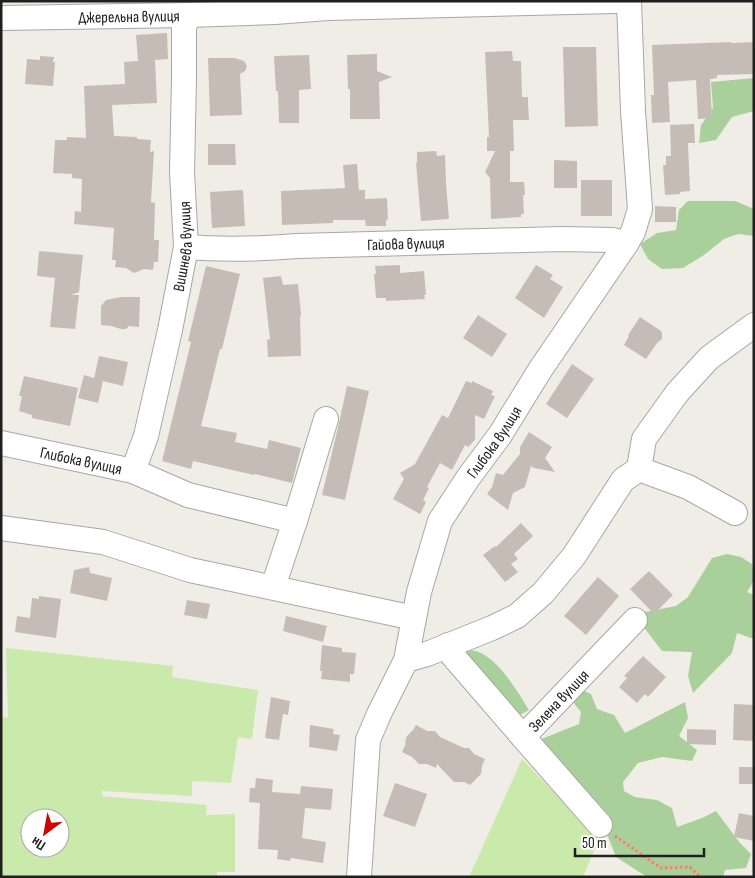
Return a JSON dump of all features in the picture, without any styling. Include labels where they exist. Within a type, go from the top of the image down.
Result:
[{"type":"street","name":"Джерельна вулиця","points":[[1,18],[188,15],[328,8],[615,1]]},
{"type":"street","name":"Глибока вулиця","points":[[406,660],[419,592],[440,521],[468,478],[500,435],[540,370],[633,232],[640,209],[633,111],[629,1]]},
{"type":"street","name":"Вишнева вулиця","points":[[133,471],[146,436],[170,330],[186,247],[182,172],[184,28],[188,15]]},
{"type":"street","name":"Гайова вулиця","points":[[186,247],[216,249],[265,248],[561,239],[613,240],[626,244]]},
{"type":"street","points":[[360,877],[368,740],[406,660],[492,628],[517,616],[543,593],[574,556],[623,480],[639,469],[644,439],[677,393],[709,358],[754,325]]},
{"type":"street","points":[[273,587],[326,419]]},
{"type":"street","name":"Глибока вулиця","points":[[1,443],[133,471],[188,495],[295,521]]},
{"type":"street","points":[[639,469],[688,487],[735,513]]},
{"type":"street","points":[[1,528],[104,542],[190,570],[414,618]]},
{"type":"street","name":"Зелена вулиця","points":[[448,645],[453,656],[523,737],[635,620]]},
{"type":"street","points":[[523,737],[600,825]]},
{"type":"path","points":[[600,825],[661,868],[690,867],[700,877]]},
{"type":"green space","points":[[754,78],[754,111],[732,117],[716,140],[699,143],[701,125],[713,108],[711,82]]},
{"type":"green space","points":[[688,201],[735,201],[754,209],[754,236],[738,234],[724,239],[704,255],[683,268],[662,269],[648,259],[640,244],[657,233],[676,230],[679,210]]},
{"type":"green space","points":[[727,554],[741,557],[752,564],[754,579],[747,592],[754,595],[754,639],[737,633],[732,653],[693,693],[688,676],[692,652],[662,651],[639,621],[645,612],[676,606],[688,597],[712,558]]},
{"type":"green space","points":[[6,648],[173,666],[172,677],[258,690],[252,739],[238,737],[231,783],[192,781],[192,796],[102,791],[102,796],[207,805],[206,815],[235,814],[235,872],[217,872],[217,877],[1,877],[1,718],[8,717]]},
{"type":"green space","points":[[466,649],[481,653],[496,664],[508,678],[529,710],[512,719],[459,662]]},
{"type":"green space","points":[[582,690],[591,694],[597,709],[614,715],[625,733],[685,702],[688,718],[679,736],[697,750],[692,761],[662,757],[638,763],[623,782],[624,791],[635,797],[657,800],[672,808],[677,827],[716,811],[740,843],[751,854],[746,868],[725,870],[723,877],[647,877],[616,857],[607,834],[582,813],[539,740],[579,724],[581,712],[572,701]]},
{"type":"green space","points":[[522,759],[599,839],[583,877],[469,877]]},
{"type":"building","points":[[167,33],[168,59],[155,60],[157,103],[112,105],[114,136],[151,140],[150,152],[154,151],[151,202],[155,203],[154,240],[159,240],[158,262],[154,262],[153,270],[144,269],[134,273],[126,268],[115,267],[116,260],[112,260],[114,228],[74,224],[75,211],[81,212],[82,179],[72,178],[72,174],[53,173],[55,140],[67,140],[67,137],[86,138],[84,86],[125,84],[124,62],[138,61],[136,35]]},
{"type":"building","points":[[754,42],[754,74],[717,75],[717,78],[710,79],[712,118],[698,119],[696,80],[668,82],[670,122],[652,123],[651,95],[654,95],[652,45]]},
{"type":"building","points":[[563,47],[596,47],[598,126],[565,127]]},
{"type":"building","points":[[512,51],[513,61],[521,61],[522,97],[528,97],[529,120],[513,120],[514,151],[510,151],[510,182],[524,182],[524,214],[521,214],[521,217],[491,219],[490,178],[485,172],[495,151],[487,151],[487,137],[489,137],[485,52]]},
{"type":"building","points":[[377,54],[377,71],[392,77],[379,82],[380,119],[350,119],[347,55]]},
{"type":"building","points":[[309,55],[311,89],[299,90],[299,123],[279,123],[274,56]]},
{"type":"building","points":[[40,56],[54,57],[53,86],[25,84],[27,59],[40,60]]},
{"type":"building","points":[[208,58],[235,58],[244,61],[247,66],[245,71],[240,74],[242,115],[210,116]]},
{"type":"building","points":[[694,124],[695,143],[688,143],[690,191],[665,195],[663,165],[666,165],[666,156],[671,156],[670,125]]},
{"type":"building","points":[[208,144],[235,144],[236,165],[208,165]]},
{"type":"building","points":[[436,151],[437,156],[445,155],[449,219],[421,221],[416,163],[417,152]]},
{"type":"building","points":[[554,160],[577,161],[577,188],[554,188]]},
{"type":"building","points":[[357,164],[359,190],[365,190],[365,199],[387,198],[388,220],[386,219],[386,226],[366,226],[365,220],[333,220],[333,223],[282,225],[281,191],[345,188],[343,165]]},
{"type":"building","points":[[581,180],[612,180],[612,216],[581,216]]},
{"type":"building","points":[[243,190],[245,226],[212,228],[210,192]]},
{"type":"building","points":[[655,206],[676,207],[676,222],[655,222]]},
{"type":"building","points":[[39,251],[83,255],[79,292],[71,295],[79,295],[75,329],[50,327],[55,278],[37,276]]},
{"type":"building","points":[[400,265],[400,273],[424,271],[425,299],[386,301],[386,298],[376,298],[375,266]]},
{"type":"building","points":[[536,265],[553,275],[550,279],[563,287],[544,318],[515,298]]},
{"type":"building","points":[[206,266],[240,274],[201,426],[237,433],[235,442],[267,449],[269,440],[301,448],[292,483],[193,461],[191,469],[162,461],[191,342],[188,341]]},
{"type":"building","points":[[281,276],[283,285],[298,284],[301,314],[301,356],[268,357],[267,340],[270,339],[263,278]]},
{"type":"building","points":[[121,297],[140,297],[139,327],[129,326],[126,329],[121,329],[101,325],[101,306],[106,300]]},
{"type":"building","points":[[478,315],[507,334],[492,357],[463,338]]},
{"type":"building","points":[[640,317],[661,331],[662,334],[662,339],[646,359],[624,345]]},
{"type":"building","points":[[99,356],[128,362],[123,386],[103,381],[98,403],[78,398],[84,375],[94,378]]},
{"type":"building","points":[[572,364],[594,379],[567,418],[546,404]]},
{"type":"building","points":[[24,376],[78,388],[70,426],[32,418],[32,415],[19,411],[22,396],[19,396]]},
{"type":"building","points":[[466,381],[472,383],[472,381],[493,391],[491,395],[495,396],[484,419],[475,415],[475,440],[468,447],[465,445],[452,470],[440,463],[427,487],[429,488],[423,500],[426,502],[420,514],[393,499],[404,479],[400,473],[415,464],[442,415],[448,418]]},
{"type":"building","points":[[347,386],[369,391],[345,500],[322,495]]},
{"type":"building","points":[[529,432],[552,447],[545,458],[555,472],[531,466],[525,487],[513,493],[508,510],[487,494],[492,487],[496,473],[503,475],[520,454],[520,447]]},
{"type":"building","points":[[521,523],[533,536],[514,554],[518,559],[511,564],[518,572],[505,582],[483,555],[496,547]]},
{"type":"building","points":[[89,567],[90,573],[112,578],[107,601],[70,593],[74,570]]},
{"type":"building","points":[[649,571],[673,595],[654,614],[630,589]]},
{"type":"building","points":[[598,577],[619,596],[586,635],[564,616]]},
{"type":"building","points":[[39,596],[61,599],[56,638],[15,632],[17,616],[30,618],[32,598],[39,599]]},
{"type":"building","points":[[187,600],[210,604],[207,619],[184,615]]},
{"type":"building","points":[[286,616],[327,626],[323,642],[283,631]]},
{"type":"building","points":[[322,645],[342,648],[342,652],[356,653],[354,674],[350,674],[350,682],[321,679]]},
{"type":"building","points":[[643,656],[666,677],[648,697],[645,694],[637,703],[619,687],[627,678],[624,676]]},
{"type":"building","points":[[271,697],[290,701],[288,715],[283,714],[279,740],[265,738]]},
{"type":"building","points":[[734,704],[754,705],[754,741],[733,740]]},
{"type":"building","points":[[310,725],[334,729],[333,734],[340,735],[337,751],[309,747]]},
{"type":"building","points":[[416,725],[427,731],[435,731],[440,737],[464,748],[469,748],[474,754],[485,759],[481,774],[470,785],[464,782],[454,782],[437,764],[436,768],[427,764],[419,764],[412,757],[402,752],[406,737]]},
{"type":"building","points":[[687,729],[716,730],[716,745],[687,744]]},
{"type":"building","points":[[739,767],[754,767],[754,784],[739,784]]},
{"type":"building","points":[[256,778],[273,780],[272,792],[300,794],[301,786],[333,789],[331,810],[305,808],[302,838],[326,842],[323,863],[291,858],[290,861],[277,859],[278,850],[258,849],[260,803],[249,802],[250,788],[255,788]]},
{"type":"building","points":[[395,783],[427,794],[415,827],[383,816]]},
{"type":"building","points":[[739,813],[754,816],[754,841],[734,837]]}]
